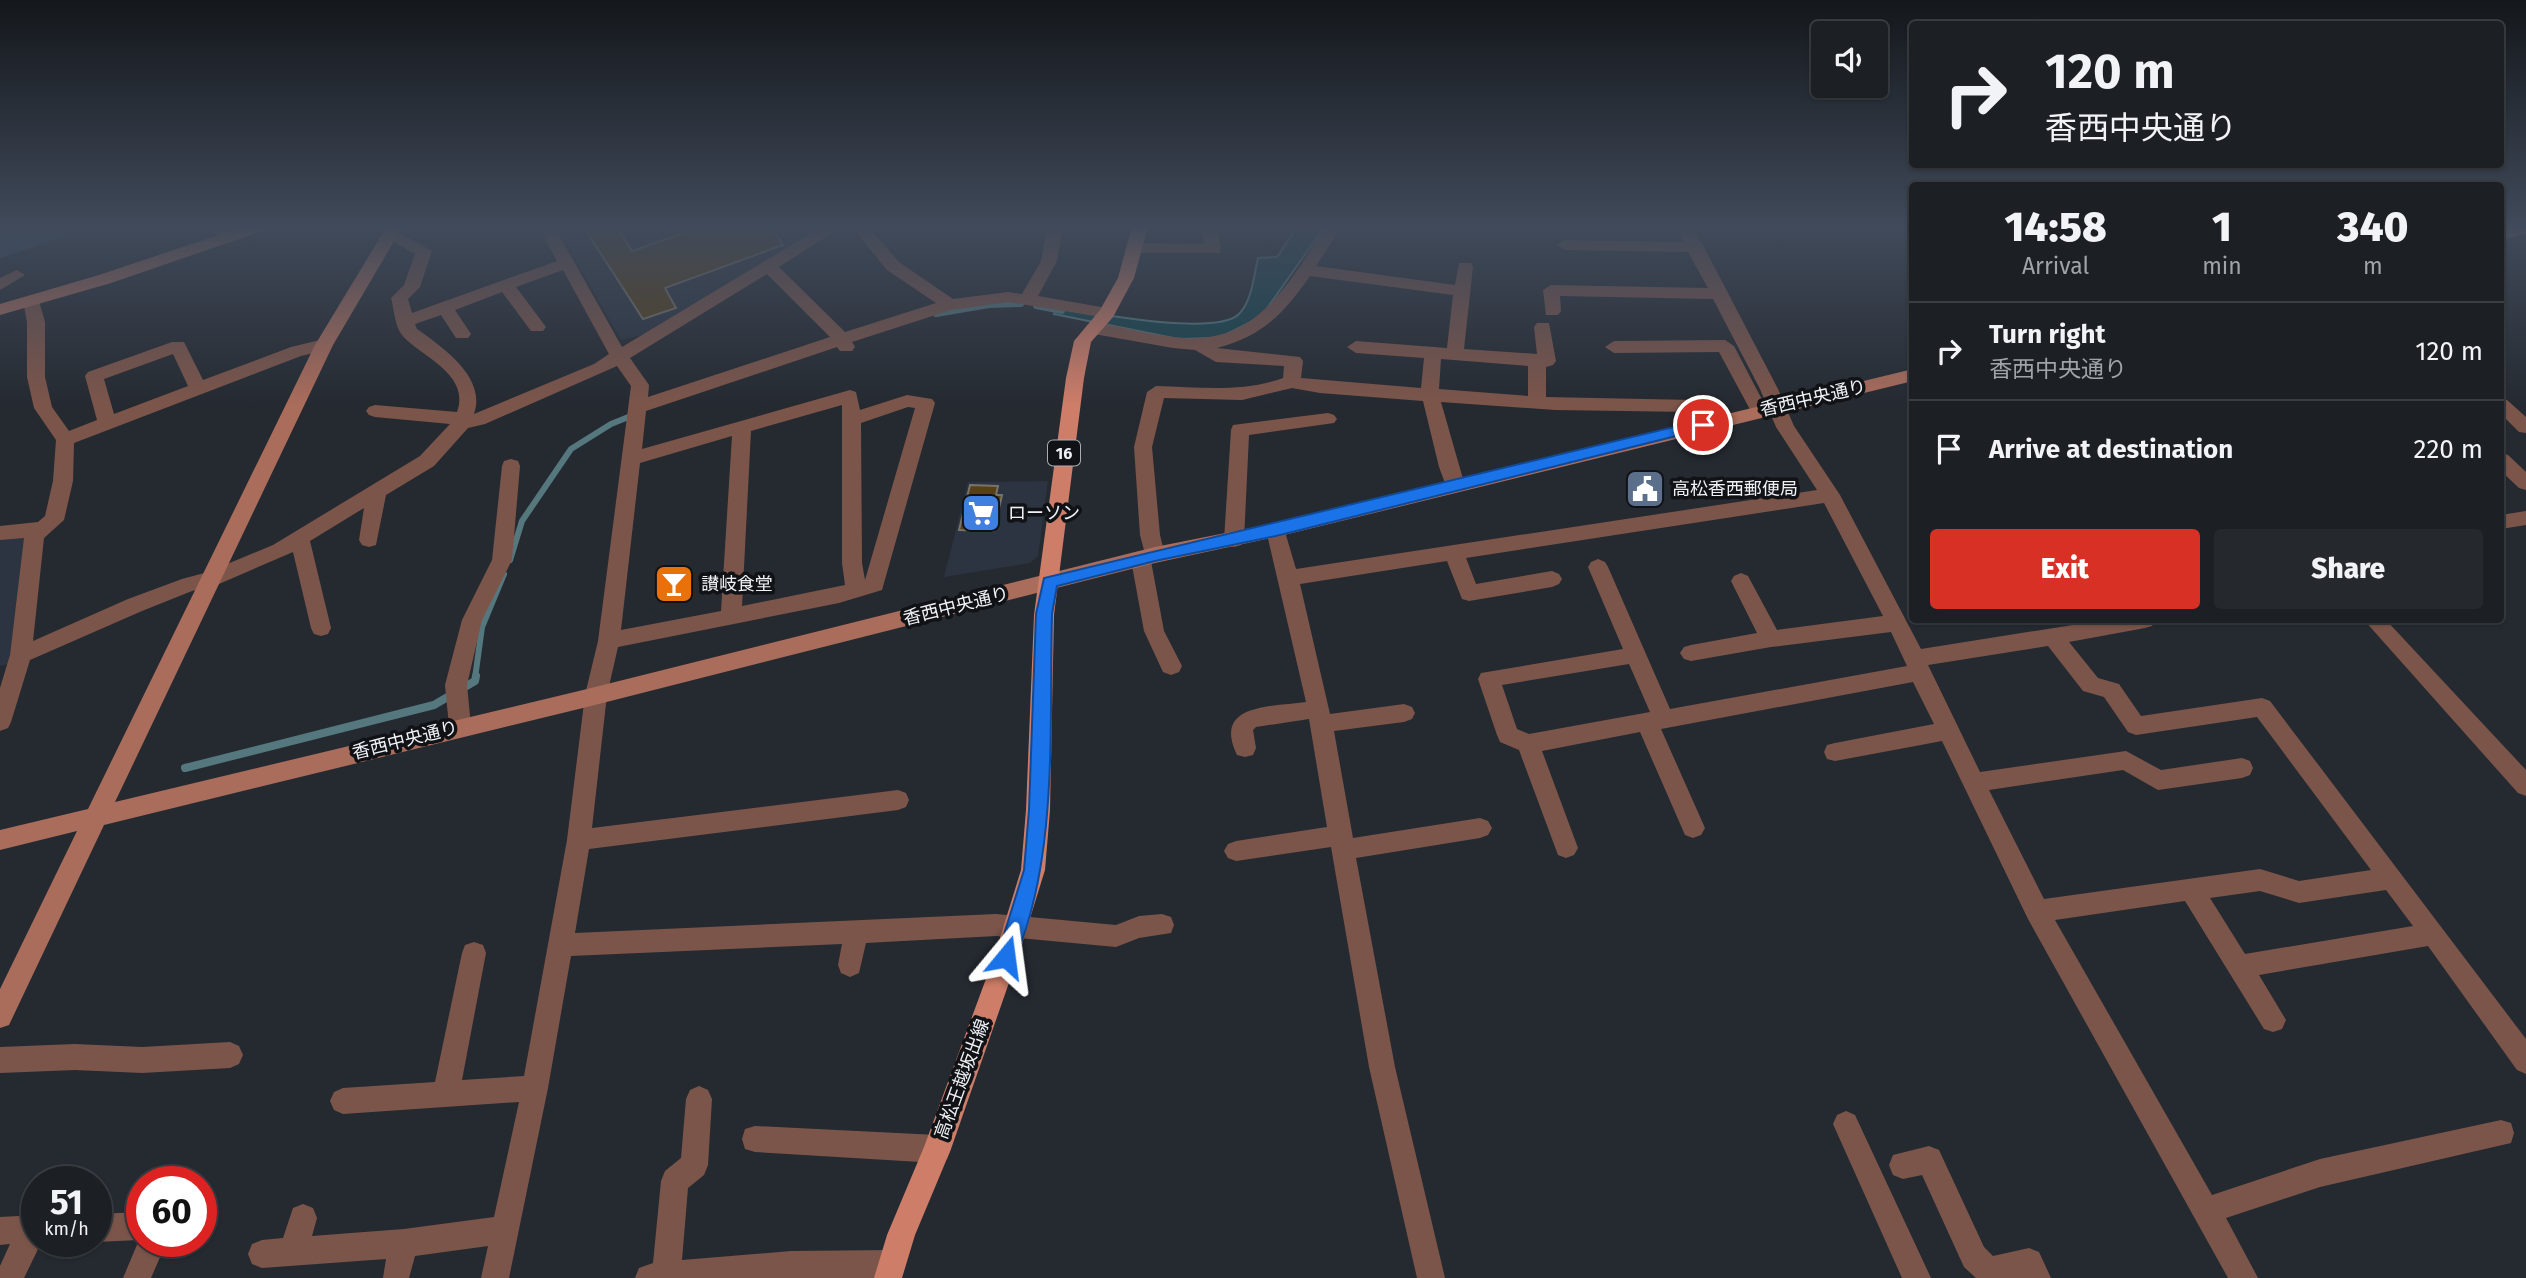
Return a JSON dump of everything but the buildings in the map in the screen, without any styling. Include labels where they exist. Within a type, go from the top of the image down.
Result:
[{"type":"main road","name":"高松王越坂出線","points":[[890,1271],[937,1149],[1033,870],[1038,810],[1044,614],[1074,378],[1083,341],[1107,313],[1122,286]]},
{"type":"street","points":[[0,310],[78,286]]},
{"type":"street","points":[[0,1016],[324,345],[359,286]]},
{"type":"street","points":[[21,655],[146,601],[189,584],[212,579],[300,539],[377,489],[427,461],[462,423],[468,406],[466,392],[459,376],[440,354],[409,332],[399,298],[412,286]]},
{"type":"street","points":[[406,321],[503,286]]},
{"type":"street","points":[[505,286],[537,327]]},
{"type":"street","points":[[495,1278],[503,1230],[536,1088],[579,840],[596,695],[609,641],[640,385],[618,356],[580,286]]},
{"type":"street","points":[[462,423],[478,420],[600,368],[734,286]]},
{"type":"street","points":[[788,286],[844,343]]},
{"type":"street","points":[[922,286],[950,306]]},
{"type":"street","points":[[1027,300],[1035,286]]},
{"type":"street","points":[[1094,328],[1200,345],[1229,340],[1251,331],[1272,313],[1293,286]]},
{"type":"street","points":[[1421,286],[1461,291]]},
{"type":"street","points":[[1455,354],[1462,286]]},
{"type":"street","points":[[1713,286],[1732,317],[1768,409]]},
{"type":"street","points":[[1552,311],[1551,290],[1717,294]]},
{"type":"street","points":[[637,413],[950,306],[1027,300],[1047,309],[1107,313]]},
{"type":"street","points":[[0,722],[21,655],[34,535],[54,520],[63,481],[65,439],[43,408],[36,376],[36,322],[30,301]]},
{"type":"street","points":[[844,343],[1002,303],[1038,317],[1047,309]]},
{"type":"street","points":[[445,307],[462,334]]},
{"type":"street","points":[[1356,347],[1547,361],[1543,327]]},
{"type":"street","points":[[65,439],[297,351],[324,345]]},
{"type":"street","points":[[1200,345],[1216,355],[1294,361],[1292,382]]},
{"type":"street","points":[[107,422],[94,376],[178,346],[198,387]]},
{"type":"street","points":[[1614,347],[1726,346],[1768,409],[1786,427],[1830,495],[1917,665],[2037,911],[2244,1278]]},
{"type":"street","points":[[1433,354],[1430,394],[1455,486]]},
{"type":"street","points":[[1537,360],[1537,403]]},
{"type":"street","name":"香西中央通り","points":[[0,840],[1148,558],[1276,530],[1909,376]]},
{"type":"street","points":[[1171,666],[1154,631],[1148,558],[1150,535],[1143,447],[1156,392],[1250,395],[1292,382],[1320,387],[1537,403],[1694,406],[1727,419]]},
{"type":"street","points":[[633,458],[850,396],[852,551],[856,590]]},
{"type":"street","points":[[609,641],[875,585],[926,403],[907,401],[852,419]]},
{"type":"street","points":[[2504,407],[2526,427]]},
{"type":"street","points":[[375,411],[459,419],[462,423]]},
{"type":"street","points":[[1234,540],[1240,430],[1328,419]]},
{"type":"street","points":[[731,616],[741,427]]},
{"type":"street","points":[[2504,463],[2518,478]]},
{"type":"street","points":[[460,726],[457,692],[472,620],[502,560],[511,466]]},
{"type":"street","points":[[369,540],[377,489]]},
{"type":"street","points":[[1288,578],[1830,495]]},
{"type":"street","points":[[2504,522],[2526,518]]},
{"type":"street","points":[[0,533],[40,529]]},
{"type":"street","points":[[1276,530],[1320,717],[1375,1037],[1406,1187],[1431,1278]]},
{"type":"street","points":[[300,539],[321,628]]},
{"type":"street","points":[[1454,552],[1469,593],[1552,579]]},
{"type":"street","points":[[1598,567],[1635,655],[1693,828]]},
{"type":"street","points":[[1741,581],[1771,639]]},
{"type":"street","points":[[1691,653],[1771,639],[1895,623]]},
{"type":"street","points":[[1635,655],[1489,679],[1508,735],[1528,744],[1655,721],[2129,623]]},
{"type":"street","points":[[2377,623],[2526,786]]},
{"type":"street","points":[[2053,637],[2091,685],[2111,690],[2136,726],[2262,707],[2434,934],[2526,1061]]},
{"type":"street","points":[[1245,748],[1241,726],[1251,719],[1404,713]]},
{"type":"street","points":[[1835,752],[1948,731]]},
{"type":"street","points":[[1528,744],[1566,848]]},
{"type":"street","points":[[1973,783],[2126,761],[2158,780],[2242,768]]},
{"type":"street","points":[[579,840],[898,800]]},
{"type":"street","points":[[1236,851],[1480,828]]},
{"type":"street","points":[[2037,911],[2260,880],[2299,892],[2391,878]]},
{"type":"street","points":[[2192,891],[2273,1020]]},
{"type":"street","points":[[560,945],[1015,927],[1116,936],[1139,927],[1162,925]]},
{"type":"street","points":[[850,965],[856,932]]},
{"type":"street","points":[[2239,967],[2434,934]]},
{"type":"street","points":[[446,1094],[474,953]]},
{"type":"street","points":[[0,1060],[75,1057],[142,1060],[230,1055]]},
{"type":"street","points":[[343,1101],[536,1088]]},
{"type":"street","points":[[699,1099],[694,1165],[675,1181],[657,1277],[791,1265],[890,1271]]},
{"type":"street","points":[[1846,1124],[1917,1278]]},
{"type":"street","points":[[2205,1211],[2320,1173],[2501,1133]]},
{"type":"street","points":[[754,1139],[937,1149]]},
{"type":"street","points":[[1903,1165],[1929,1160],[1974,1258],[1989,1271],[2029,1262],[2037,1278]]},
{"type":"street","points":[[294,1251],[303,1218]]},
{"type":"street","points":[[0,1231],[21,1230]]},
{"type":"street","points":[[262,1254],[404,1243],[503,1230]]},
{"type":"street","points":[[396,1275],[404,1243]]},
{"type":"street","points":[[9,1278],[21,1254]]},
{"type":"street","points":[[137,1278],[146,1257]]},
{"type":"shaded area","points":[[590,286],[726,286],[646,334],[621,340]]},
{"type":"shaded area","points":[[1252,286],[1283,286],[1261,317],[1219,338],[1178,339],[1054,314],[1058,307],[1152,321],[1226,321],[1243,309]]},
{"type":"shaded area","points":[[1048,481],[1038,556],[1030,563],[944,577],[968,482]]},
{"type":"shaded area","points":[[25,534],[9,664],[0,666],[0,538]]},
{"type":"waterway","points":[[936,314],[989,305],[1021,304]]},
{"type":"waterway","points":[[1036,306],[1062,311]]},
{"type":"waterway","points":[[510,560],[522,521],[571,449],[611,424],[636,414]]},
{"type":"waterway","points":[[475,678],[482,627],[504,574]]},
{"type":"waterway","points":[[185,768],[434,705],[475,681],[476,676]]},
{"type":"place","name":"高松香西郵便局","points":[[1645,489]]},
{"type":"place","name":"ローソン","points":[[981,513]]},
{"type":"place","name":"讃岐食堂","points":[[674,584]]},
{"type":"route","points":[[1006,957],[1033,870],[1038,810],[1044,614],[1050,582],[1155,555],[1276,530],[1703,425]]}]
